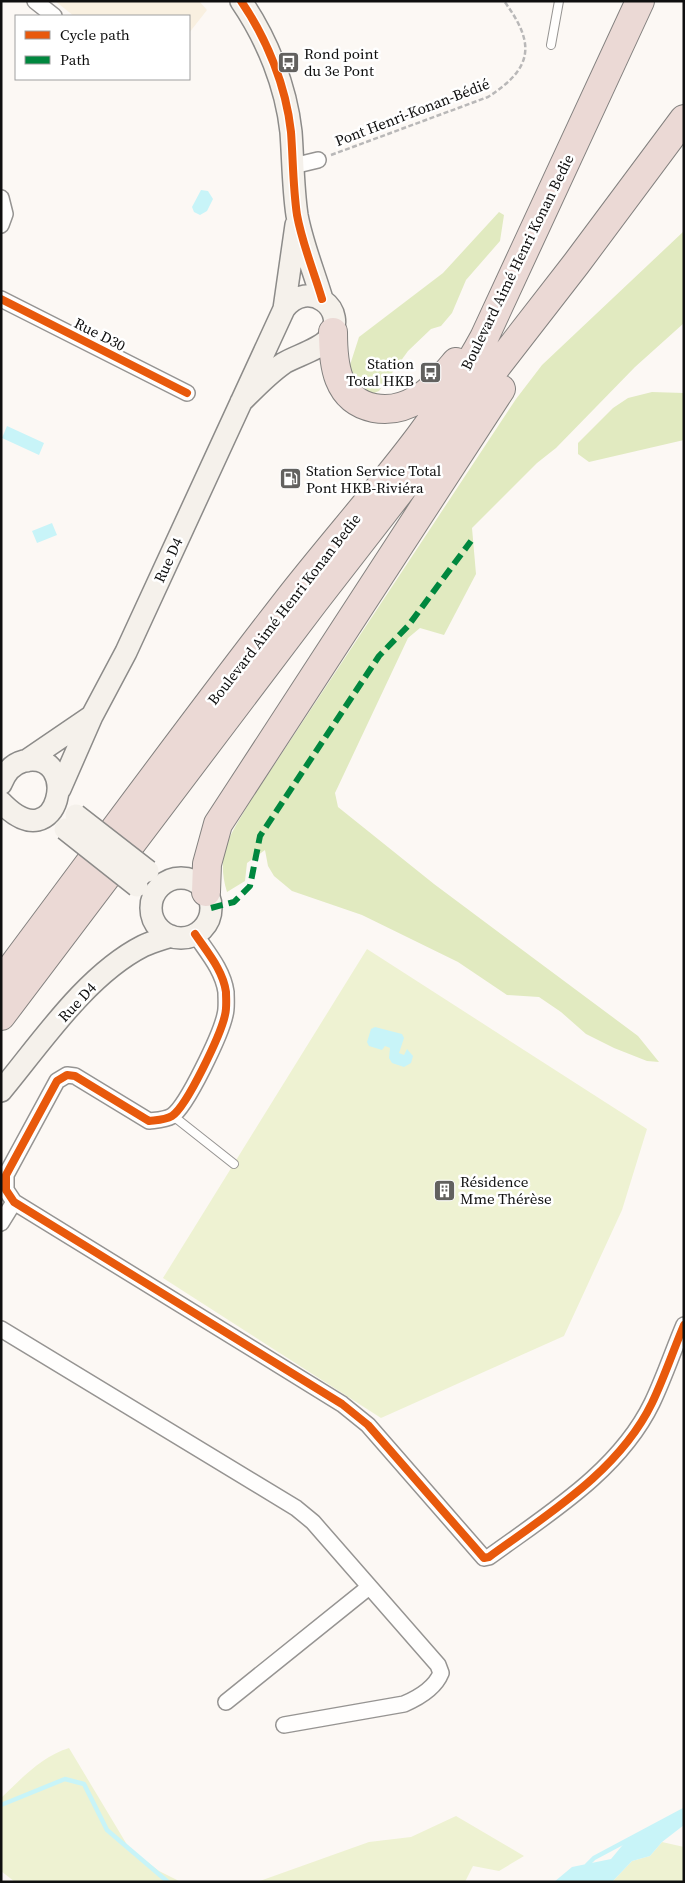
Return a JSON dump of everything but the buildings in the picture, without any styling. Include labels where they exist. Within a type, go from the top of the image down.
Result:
[{"type":"highway","name":"Boulevard Aimé Henri Konan Bedie","points":[[1,982],[288,600],[410,449],[454,390],[484,338],[640,1]]},
{"type":"highway","name":"Boulevard Aimé Henri Konan Bedie","points":[[1,1016],[314,602],[576,264],[684,119]]},
{"type":"highway","points":[[206,892],[207,864],[218,824],[505,383],[576,264]]},
{"type":"highway","points":[[333,332],[334,362],[345,391],[352,399],[364,406],[383,409],[400,407],[418,399],[446,374],[502,300]]},
{"type":"main road","points":[[241,1],[262,36],[274,63],[290,130],[298,217],[322,299],[332,310],[334,319],[333,332]]},
{"type":"main road","points":[[298,217],[281,328],[285,337],[292,344],[311,349]]},
{"type":"main road","points":[[282,314],[289,302],[305,295],[322,299]]},
{"type":"main road","name":"Rue D4","points":[[39,819],[48,814],[54,807],[92,716],[126,652],[282,314]]},
{"type":"main road","name":"Rue D4","points":[[241,402],[273,372],[328,340],[333,332]]},
{"type":"main road","name":"Rue D4","points":[[1,784],[16,760],[92,716]]},
{"type":"main road","points":[[16,760],[45,765],[58,779],[59,792],[71,822],[142,878],[151,904],[154,920],[158,927],[172,936]]},
{"type":"main road","points":[[2,802],[11,813],[20,818],[71,822]]},
{"type":"main road","points":[[142,878],[171,880],[187,878],[201,886],[206,892],[211,908],[210,916],[207,923],[195,934]]},
{"type":"main road","points":[[151,904],[158,889],[171,880]]},
{"type":"main road","name":"Rue D4","points":[[1,1091],[75,1001],[114,965],[143,946],[172,936],[180,938],[195,934]]},
{"type":"street","points":[[35,1],[53,15]]},
{"type":"street","points":[[293,166],[318,160]]},
{"type":"street","points":[[1,198],[5,214],[1,225]]},
{"type":"street","name":"Rue D30","points":[[1,299],[187,393]]},
{"type":"street","points":[[195,934],[220,973],[226,990],[226,1013],[220,1033],[182,1105],[172,1115],[163,1120],[149,1120],[75,1076],[66,1075],[57,1080],[6,1175],[6,1190],[14,1202],[342,1404],[368,1425],[484,1558],[489,1557],[572,1496],[612,1460],[652,1404],[684,1325]]},
{"type":"street","points":[[1,1223],[14,1202]]},
{"type":"street","points":[[1,1329],[296,1508],[313,1522],[438,1665],[441,1673],[438,1680],[414,1700],[404,1704],[284,1725]]},
{"type":"street","points":[[226,1702],[369,1587]]},
{"type":"lane","points":[[551,45],[559,1]]},
{"type":"lane","points":[[172,1115],[234,1164]]},
{"type":"shaded area","points":[[55,1],[199,1],[207,10],[190,32],[190,15],[73,15]]},
{"type":"green space","points":[[499,212],[504,215],[500,241],[466,280],[452,313],[441,326],[431,329],[408,351],[379,391],[369,395],[352,379],[350,365],[359,337],[443,273]]},
{"type":"green space","points":[[684,231],[684,323],[635,367],[556,448],[537,463],[472,528],[476,574],[444,635],[420,628],[408,638],[335,793],[338,807],[434,884],[638,1036],[659,1062],[647,1061],[586,1034],[561,1012],[539,997],[507,995],[458,962],[362,915],[292,891],[274,876],[268,866],[265,850],[247,863],[245,881],[227,892],[223,866],[224,855],[231,835],[249,803],[516,399],[542,365]]},
{"type":"green space","points":[[652,392],[684,393],[684,440],[589,462],[578,454],[578,443],[613,408],[628,398]]},
{"type":"green space","points":[[367,949],[647,1129],[622,1210],[564,1336],[381,1418],[163,1278]]},
{"type":"green space","points":[[69,1748],[129,1848],[159,1871],[181,1882],[15,1882],[1,1871],[1,1798],[41,1763]]},
{"type":"green space","points":[[456,1816],[524,1856],[499,1871],[473,1866],[465,1882],[257,1882],[369,1842],[411,1837]]},
{"type":"green space","points":[[662,1842],[684,1847],[684,1882],[612,1882],[632,1861],[650,1856]]},
{"type":"water","points":[[201,190],[208,191],[213,199],[207,211],[200,215],[194,212],[192,207]]},
{"type":"water","points":[[7,426],[44,443],[39,455],[2,438]]},
{"type":"water","points":[[52,523],[57,535],[37,543],[32,531]]},
{"type":"water","points":[[375,1027],[402,1034],[404,1038],[399,1053],[404,1055],[407,1049],[413,1056],[411,1063],[404,1067],[392,1063],[389,1058],[390,1048],[385,1046],[382,1050],[369,1046],[367,1042],[371,1029]]},
{"type":"water","points":[[684,1809],[684,1825],[662,1842],[650,1856],[632,1861],[612,1882],[554,1882],[572,1867],[611,1859],[626,1841]]},
{"type":"waterway","points":[[1,1805],[65,1779],[84,1784],[107,1830],[168,1882]]},
{"type":"waterway","points":[[587,1865],[594,1858],[684,1810]]},
{"type":"marked path","points":[[211,908],[234,902],[250,886],[260,836],[379,656],[408,626],[471,541]]},
{"type":"cycle path","points":[[241,1],[267,47],[285,97],[291,132],[299,226],[322,299]]},
{"type":"cycle path","points":[[1,299],[187,393]]},
{"type":"cycle path","points":[[195,934],[222,976],[226,992],[226,1006],[225,1015],[217,1037],[203,1069],[186,1099],[172,1116],[149,1121],[75,1076],[67,1075],[57,1081],[6,1175],[6,1190],[14,1202],[342,1404],[368,1425],[484,1558],[489,1557],[558,1507],[621,1450],[638,1427],[652,1403],[684,1325]]},
{"type":"place","name":"Rond point du 3e Pont","points":[[288,62]]},
{"type":"place","name":"Station Total HKB","points":[[430,372]]},
{"type":"place","name":"Station Service Total Pont HKB-Riviéra","points":[[290,479]]},
{"type":"place","name":"Résidence Mme Thérèse","points":[[444,1190]]}]
